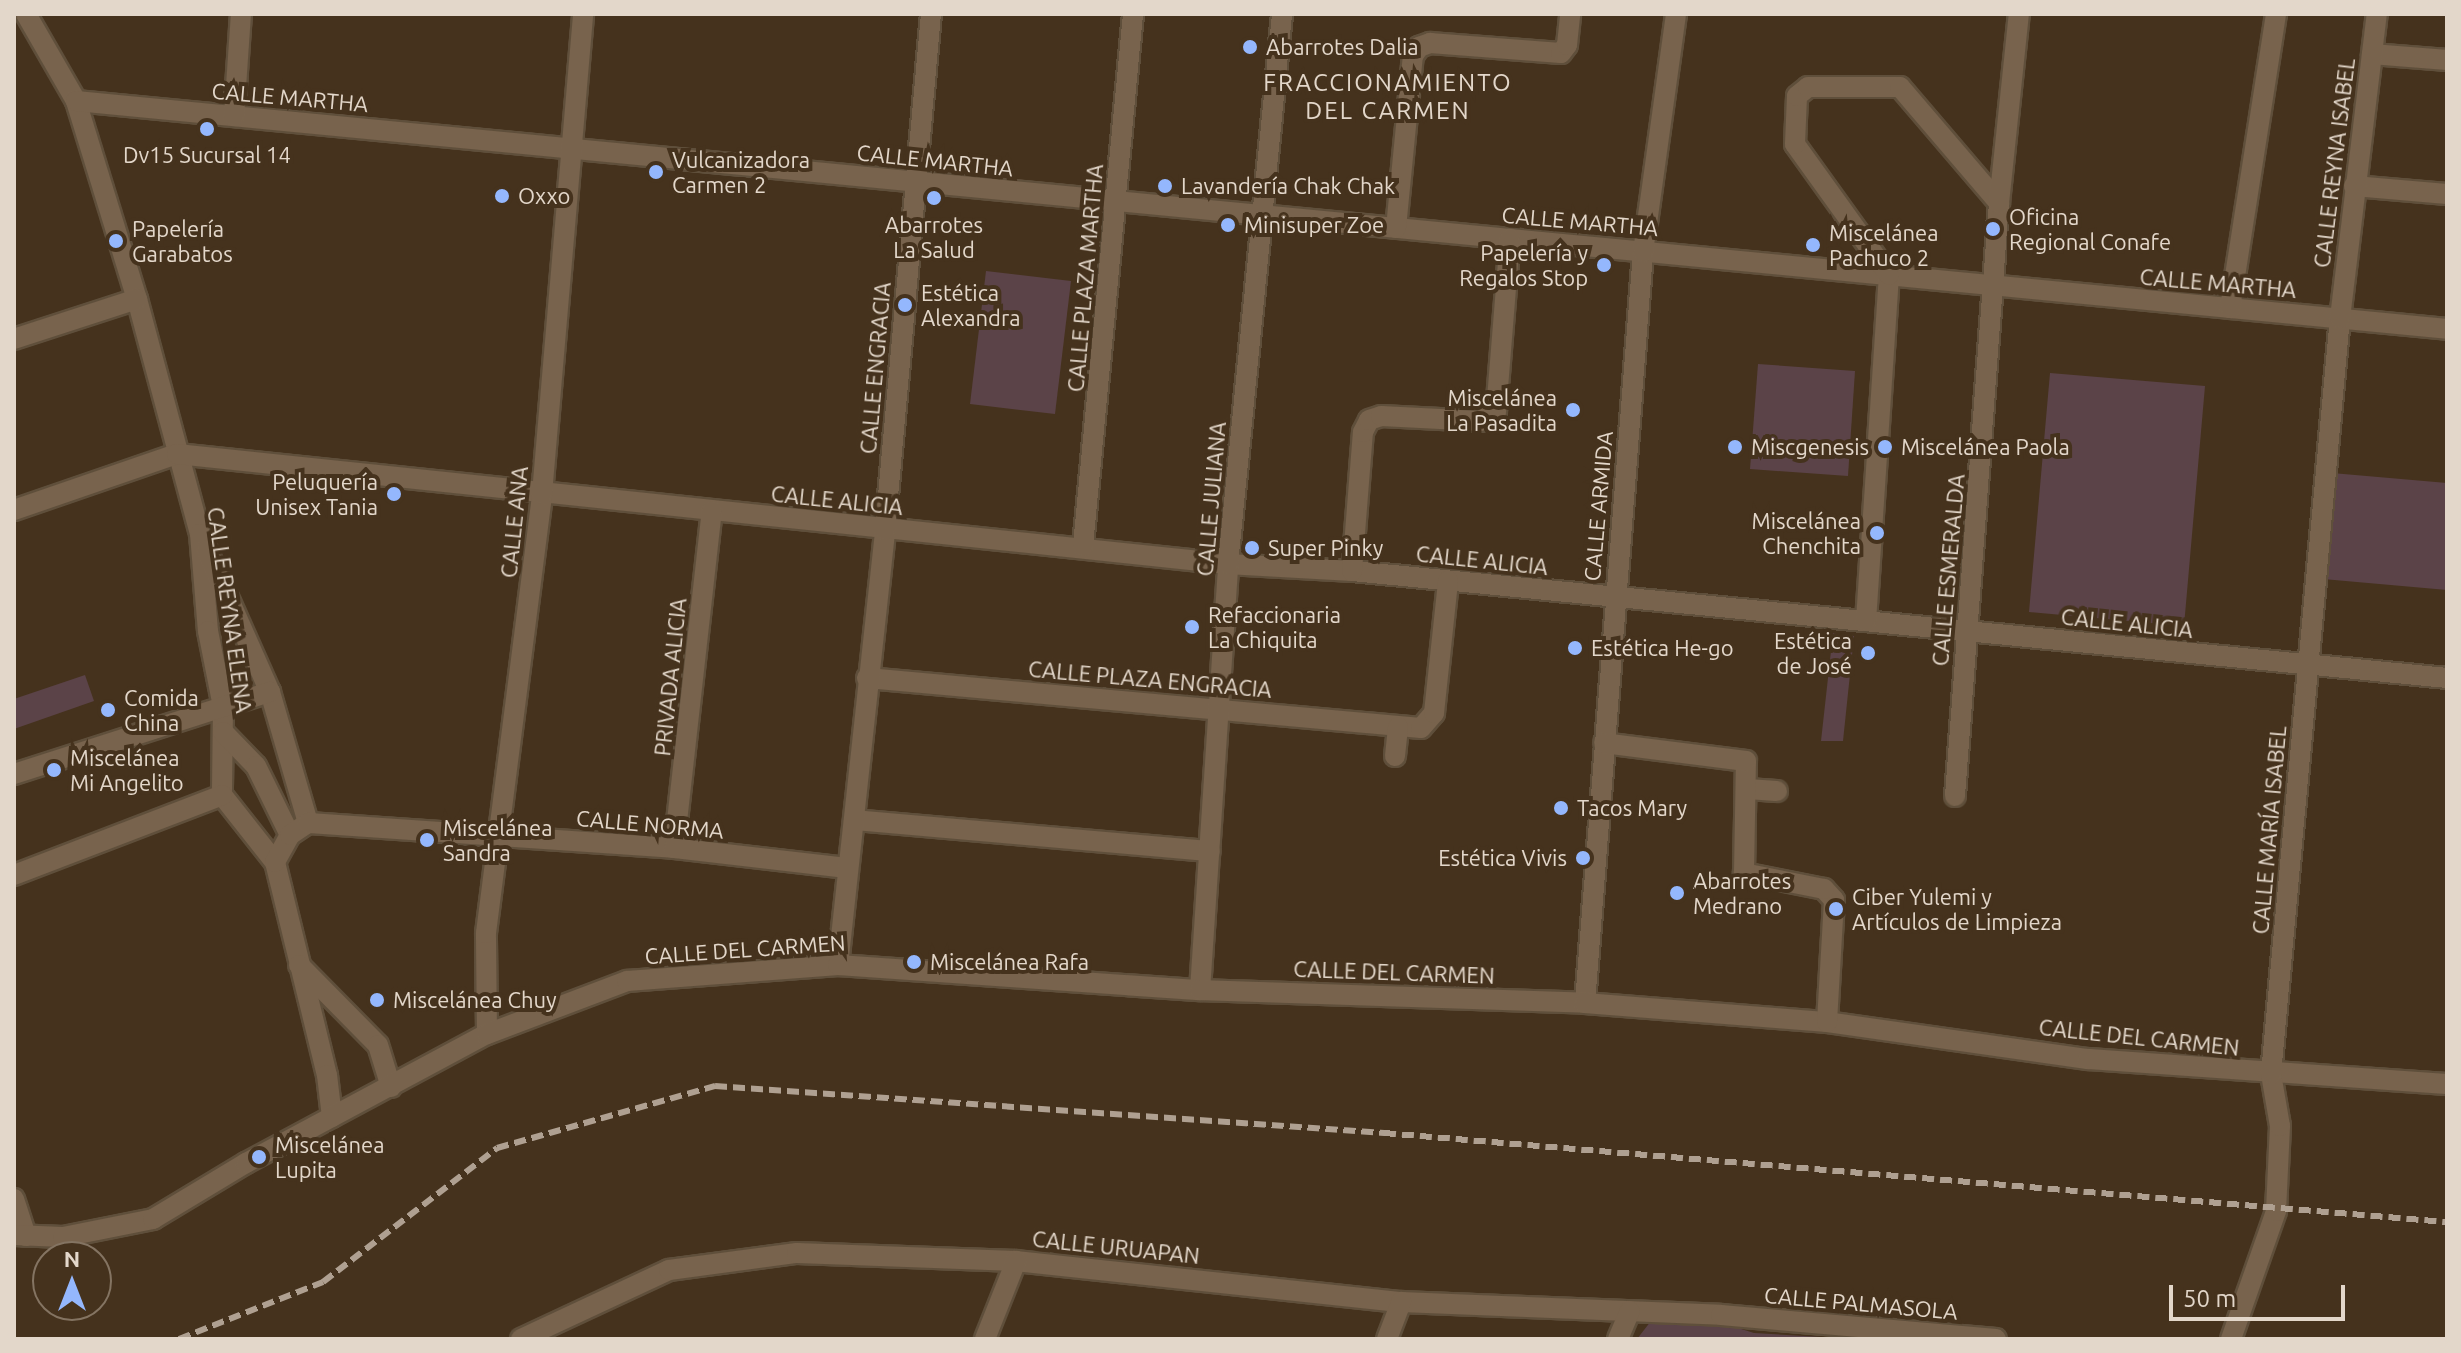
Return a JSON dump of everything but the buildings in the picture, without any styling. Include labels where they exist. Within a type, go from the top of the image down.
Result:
[{"type":"street","points":[[26,14],[76,101]]},
{"type":"street","points":[[234,116],[241,14]]},
{"type":"street","name":"CALLE ANA","points":[[487,1034],[486,933],[501,836],[542,494],[569,148],[583,14]]},
{"type":"street","name":"CALLE ENGRACIA","points":[[838,965],[885,530],[931,14]]},
{"type":"street","name":"CALLE PLAZA MARTHA","points":[[1083,546],[1133,14]]},
{"type":"street","name":"CALLE JULIANA","points":[[1200,990],[1228,564],[1282,14]]},
{"type":"street","points":[[1396,228],[1413,56],[1419,47],[1430,43],[1561,53],[1567,45],[1570,14]]},
{"type":"street","name":"CALLE ARMIDA","points":[[1585,1003],[1643,252],[1676,14]]},
{"type":"street","name":"CALLE ESMERALDA","points":[[1955,796],[1999,203],[2019,14]]},
{"type":"street","points":[[2230,308],[2276,14]]},
{"type":"street","name":"CALLE REYNA ISABEL","points":[[2340,318],[2377,14]]},
{"type":"street","points":[[2372,54],[2447,60]]},
{"type":"street","points":[[1866,621],[1889,275],[1795,144],[1792,130],[1802,90],[1900,87],[1999,203]]},
{"type":"street","name":"CALLE MARTHA","points":[[76,101],[2447,329]]},
{"type":"street","name":"CALLE REYNA ELENA","points":[[76,101],[137,299],[200,534],[208,631],[223,707],[222,795]]},
{"type":"street","points":[[2354,186],[2447,194]]},
{"type":"street","points":[[1352,571],[1363,432],[1369,420],[1381,416],[1480,421],[1496,412],[1510,239]]},
{"type":"street","points":[[14,339],[137,299]]},
{"type":"street","name":"CALLE MARÍA ISABEL","points":[[2231,1339],[2276,1211],[2280,1126],[2271,1074],[2340,318]]},
{"type":"street","points":[[14,510],[177,454]]},
{"type":"street","name":"CALLE ALICIA","points":[[177,454],[885,530],[1083,546],[1228,564],[1352,571],[1966,630],[2308,667],[2447,678]]},
{"type":"street","name":"PRIVADA ALICIA","points":[[674,848],[712,511]]},
{"type":"street","points":[[200,534],[270,692],[308,823],[290,835],[275,862]]},
{"type":"street","name":"CALLE PLAZA ENGRACIA","points":[[867,678],[1220,708],[1398,727],[1427,725],[1434,713],[1448,581]]},
{"type":"street","points":[[14,774],[270,692]]},
{"type":"street","points":[[1395,756],[1398,727]]},
{"type":"street","points":[[223,732],[256,766],[290,835]]},
{"type":"street","points":[[1604,743],[1746,761],[1744,873],[1824,889],[1834,900],[1826,1022]]},
{"type":"street","points":[[1747,789],[1777,791]]},
{"type":"street","points":[[14,875],[222,795],[275,862],[297,963],[327,1075],[332,1117]]},
{"type":"street","points":[[854,820],[1210,851]]},
{"type":"street","name":"CALLE NORMA","points":[[308,823],[674,848],[848,868]]},
{"type":"street","points":[[297,963],[378,1045],[391,1087]]},
{"type":"street","name":"CALLE DEL CARMEN","points":[[20,1236],[63,1237],[153,1219],[332,1117],[487,1034],[627,981],[838,965],[1200,990],[1585,1003],[1826,1022],[2088,1059],[2447,1084]]},
{"type":"street","points":[[14,1199],[20,1236]]},
{"type":"street","name":"CALLE URUAPAN","points":[[521,1339],[669,1270],[797,1253],[1016,1261],[1401,1302],[1721,1315]]},
{"type":"street","points":[[985,1339],[1016,1261]]},
{"type":"street","points":[[1387,1339],[1401,1302]]},
{"type":"street","points":[[1618,1339],[1630,1311]]},
{"type":"street","name":"CALLE PALMASOLA","points":[[1721,1315],[1996,1339]]},
{"type":"shaded area","points":[[986,271],[1071,281],[1055,414],[970,404]]},
{"type":"shaded area","points":[[1758,364],[1855,371],[1848,476],[1750,469]]},
{"type":"shaded area","points":[[2050,373],[2205,386],[2184,626],[2029,612]]},
{"type":"shaded area","points":[[2332,473],[2447,483],[2447,590],[2323,579]]},
{"type":"shaded area","points":[[1833,633],[1854,636],[1843,741],[1821,741]]},
{"type":"shaded area","points":[[85,675],[94,701],[14,729],[14,699]]},
{"type":"shaded area","points":[[1706,1318],[1754,1333],[1855,1339],[1637,1339],[1651,1321]]},
{"type":"railway","points":[[179,1339],[323,1282],[497,1148],[715,1086],[1384,1133],[2447,1222]]},
{"type":"place","name":"Abarrotes Dalia","points":[[1250,47]]},
{"type":"place","name":"Dv15 Sucursal 14","points":[[207,129]]},
{"type":"place","name":"Vulcanizadora Carmen 2","points":[[656,172]]},
{"type":"place","name":"Lavandería Chak Chak","points":[[1165,186]]},
{"type":"place","name":"Oxxo","points":[[502,196]]},
{"type":"place","name":"Abarrotes La Salud","points":[[934,198]]},
{"type":"place","name":"Minisuper Zoe","points":[[1228,225]]},
{"type":"place","name":"Oficina Regional Conafe","points":[[1993,229]]},
{"type":"place","name":"Papelería Garabatos","points":[[116,241]]},
{"type":"place","name":"Miscelánea Pachuco 2","points":[[1813,245]]},
{"type":"place","name":"Papelería y Regalos Stop","points":[[1604,265]]},
{"type":"place","name":"Estética Alexandra","points":[[905,305]]},
{"type":"place","name":"Miscelánea La Pasadita","points":[[1573,410]]},
{"type":"place","name":"Miscgenesis","points":[[1735,447]]},
{"type":"place","name":"Miscelánea Paola","points":[[1885,447]]},
{"type":"place","name":"Peluquería Unisex Tania","points":[[394,494]]},
{"type":"place","name":"Miscelánea Chenchita","points":[[1877,533]]},
{"type":"place","name":"Super Pinky","points":[[1252,548]]},
{"type":"place","name":"Refaccionaria La Chiquita","points":[[1192,627]]},
{"type":"place","name":"Estética He-go","points":[[1575,648]]},
{"type":"place","name":"Estética de José","points":[[1868,653]]},
{"type":"place","name":"Comida China","points":[[108,710]]},
{"type":"place","name":"Miscelánea Mi Angelito","points":[[54,770]]},
{"type":"place","name":"Tacos Mary","points":[[1561,808]]},
{"type":"place","name":"Miscelánea Sandra","points":[[427,840]]},
{"type":"place","name":"Estética Vivis","points":[[1583,858]]},
{"type":"place","name":"Abarrotes Medrano","points":[[1677,893]]},
{"type":"place","name":"Ciber Yulemi y Artículos de Limpieza","points":[[1836,909]]},
{"type":"place","name":"Miscelánea Rafa","points":[[914,962]]},
{"type":"place","name":"Miscelánea Chuy","points":[[377,1000]]},
{"type":"place","name":"Miscelánea Lupita","points":[[259,1157]]},
{"type":"district","name":"FRACCIONAMIENTO DEL CARMEN","points":[[1388,97]]}]
